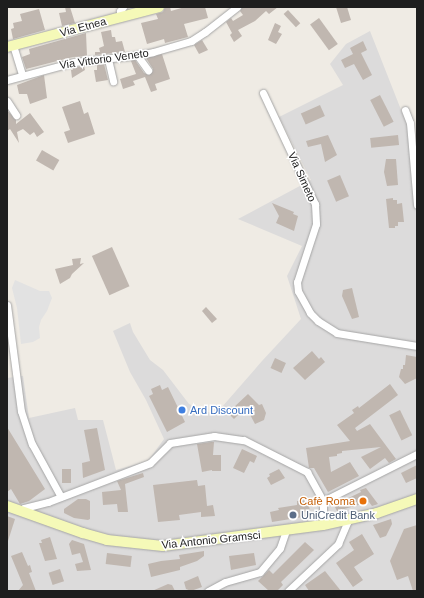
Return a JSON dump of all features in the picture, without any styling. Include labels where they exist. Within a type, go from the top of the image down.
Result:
[{"type":"main road","name":"Via Etnea","points":[[10,46],[122,12],[158,7]]},
{"type":"main road","name":"Via Antonio Gramsci","points":[[7,506],[107,540],[143,545],[176,545],[323,525],[377,513],[417,499]]},
{"type":"street","name":"Via Vittorio Veneto","points":[[7,80],[22,74],[74,62],[137,55],[191,41],[237,7]]},
{"type":"street","points":[[10,46],[22,74]]},
{"type":"street","points":[[137,55],[148,70]]},
{"type":"street","points":[[108,58],[113,80]]},
{"type":"street","name":"Via Simeto","points":[[263,93],[315,204],[316,224],[297,282],[298,291],[310,313],[318,321],[336,333],[417,346]]},
{"type":"street","points":[[7,101],[16,115]]},
{"type":"street","points":[[405,110],[410,123],[417,205]]},
{"type":"street","points":[[7,305],[21,412],[32,444],[61,496]]},
{"type":"street","points":[[22,511],[24,508],[150,463],[170,442],[214,436],[244,440],[308,472],[323,501],[323,525]]},
{"type":"street","points":[[323,501],[417,454]]},
{"type":"street","points":[[288,591],[338,544],[348,520]]},
{"type":"street","points":[[208,591],[225,582],[260,572],[280,548],[286,531]]},
{"type":"shaded area","points":[[370,31],[407,125],[417,163],[417,591],[7,591],[7,378],[23,376],[29,418],[75,408],[78,420],[103,420],[116,470],[148,461],[164,439],[146,400],[130,372],[113,331],[130,323],[133,332],[150,360],[163,370],[189,404],[215,415],[301,319],[287,276],[302,246],[238,219],[311,180],[279,117],[343,85],[330,64],[346,44]]},
{"type":"shaded area","points":[[15,280],[40,291],[49,291],[52,298],[47,311],[41,320],[39,327],[40,338],[33,342],[21,344],[17,308],[12,288]]},
{"type":"building","points":[[65,7],[70,7],[75,23],[62,26],[59,13],[66,12]]},
{"type":"building","points":[[165,7],[170,7],[171,11],[185,7],[205,7],[208,18],[184,24],[188,37],[165,43],[164,39],[147,44],[141,23],[158,19],[156,14],[163,12]]},
{"type":"building","points":[[242,7],[278,7],[269,14],[266,11],[255,21],[238,30],[242,36],[234,42],[230,35],[232,33],[226,22],[231,18],[233,21],[243,15],[240,11]]},
{"type":"building","points":[[336,7],[347,7],[351,20],[341,23]]},
{"type":"building","points":[[39,9],[45,30],[13,39],[11,29],[14,28],[13,23],[22,21],[20,14]]},
{"type":"building","points":[[288,10],[300,23],[296,27],[284,14]]},
{"type":"building","points":[[319,18],[338,44],[329,50],[310,24]]},
{"type":"building","points":[[275,23],[281,26],[278,32],[282,34],[276,44],[268,40]]},
{"type":"building","points":[[111,30],[112,37],[115,37],[116,42],[122,41],[125,52],[95,55],[95,52],[100,52],[99,48],[104,46],[101,32]]},
{"type":"building","points":[[86,33],[87,56],[73,57],[26,69],[22,57],[30,54],[29,49]]},
{"type":"building","points":[[202,40],[208,50],[199,54],[194,45]]},
{"type":"building","points":[[363,41],[367,50],[361,53],[372,75],[363,80],[354,64],[345,68],[341,60],[353,54],[350,48]]},
{"type":"building","points":[[162,54],[170,79],[155,84],[157,90],[151,92],[145,77],[133,81],[135,85],[123,89],[120,79],[136,74],[131,61],[135,60],[144,73],[149,75],[153,69],[146,58]]},
{"type":"building","points":[[104,64],[108,80],[96,82],[94,70],[97,70],[97,65]]},
{"type":"building","points":[[84,66],[85,70],[72,78],[72,68]]},
{"type":"building","points":[[44,75],[47,98],[30,104],[27,94],[19,94],[17,85]]},
{"type":"building","points":[[380,95],[394,122],[384,127],[370,100]]},
{"type":"building","points":[[80,101],[84,114],[88,112],[95,134],[68,143],[64,132],[70,130],[62,107]]},
{"type":"building","points":[[320,105],[325,116],[306,125],[301,114]]},
{"type":"building","points":[[7,110],[16,120],[16,124],[30,113],[44,132],[37,137],[34,132],[30,135],[23,129],[17,132],[19,143],[10,129],[7,131]]},
{"type":"building","points":[[328,135],[337,155],[325,162],[321,144],[308,147],[306,141]]},
{"type":"building","points":[[398,135],[399,145],[371,148],[370,138]]},
{"type":"building","points":[[42,150],[59,160],[53,170],[36,160]]},
{"type":"building","points":[[386,159],[396,159],[398,185],[387,186],[384,172]]},
{"type":"building","points":[[340,175],[349,196],[336,202],[327,180]]},
{"type":"building","points":[[393,198],[393,200],[397,200],[397,204],[402,203],[404,222],[398,222],[398,226],[395,226],[395,228],[389,228],[386,199]]},
{"type":"building","points":[[272,203],[294,212],[293,214],[298,216],[294,231],[276,223],[279,216]]},
{"type":"building","points":[[112,247],[129,286],[109,295],[92,256]]},
{"type":"building","points":[[81,258],[80,264],[84,263],[72,274],[70,278],[60,284],[55,269],[73,265],[72,259]]},
{"type":"building","points":[[352,288],[359,317],[352,319],[342,296],[343,290]]},
{"type":"building","points":[[206,307],[217,319],[212,323],[202,311]]},
{"type":"building","points":[[312,351],[319,359],[321,357],[325,362],[305,380],[293,368]]},
{"type":"building","points":[[406,355],[417,357],[417,378],[405,384],[399,377],[401,369],[403,369],[403,365],[405,365]]},
{"type":"building","points":[[275,358],[286,363],[281,373],[271,368]]},
{"type":"building","points":[[390,384],[398,395],[355,428],[357,431],[370,424],[396,459],[389,463],[385,458],[370,469],[361,457],[381,447],[342,451],[342,453],[337,454],[337,456],[329,457],[331,472],[350,462],[359,476],[328,492],[314,468],[309,468],[306,448],[350,441],[337,425],[354,413],[352,410],[358,406],[359,408]]},
{"type":"building","points":[[160,385],[162,390],[168,387],[185,422],[167,432],[149,396],[153,394],[151,389]]},
{"type":"building","points":[[248,394],[259,405],[262,404],[266,413],[264,420],[255,424],[246,407],[234,419],[227,412]]},
{"type":"building","points":[[400,410],[412,435],[401,440],[389,415]]},
{"type":"building","points":[[7,427],[45,489],[29,501],[20,504],[11,489],[7,492]]},
{"type":"building","points":[[97,428],[105,470],[83,478],[82,463],[90,461],[84,430]]},
{"type":"building","points":[[214,442],[213,455],[221,455],[221,471],[212,470],[202,472],[197,444]]},
{"type":"building","points":[[242,449],[257,456],[254,463],[250,461],[244,473],[233,468]]},
{"type":"building","points":[[417,465],[417,478],[406,483],[401,473]]},
{"type":"building","points":[[62,469],[71,469],[71,483],[62,483]]},
{"type":"building","points":[[279,469],[285,478],[271,485],[267,478],[270,476],[269,474]]},
{"type":"building","points":[[143,473],[144,477],[125,484],[128,512],[118,512],[117,504],[103,505],[102,492],[121,490],[117,481]]},
{"type":"building","points":[[197,480],[198,486],[205,485],[207,506],[213,505],[215,516],[201,517],[201,512],[179,515],[180,520],[158,522],[153,485]]},
{"type":"building","points":[[366,488],[378,504],[372,506],[369,502],[337,511],[334,505]]},
{"type":"building","points":[[78,499],[86,499],[90,501],[90,519],[74,518],[64,513],[64,509]]},
{"type":"building","points":[[308,500],[310,511],[303,512],[303,517],[272,522],[270,512],[279,510],[278,508],[297,505],[297,501]]},
{"type":"building","points":[[7,516],[15,519],[8,541],[7,541]]},
{"type":"building","points":[[391,519],[392,524],[386,536],[380,538],[373,525]]},
{"type":"building","points":[[417,525],[417,591],[413,591],[408,576],[397,580],[390,561],[404,529]]},
{"type":"building","points":[[362,534],[374,554],[354,567],[363,580],[353,587],[336,563],[354,550],[349,542]]},
{"type":"building","points":[[50,537],[57,559],[45,561],[39,543],[42,543],[41,540]]},
{"type":"building","points":[[72,540],[84,544],[91,570],[77,571],[75,564],[83,562],[80,553],[72,555],[69,544]]},
{"type":"building","points":[[305,542],[314,550],[281,582],[283,585],[277,591],[269,591],[258,581],[269,570],[273,574]]},
{"type":"building","points":[[204,551],[204,556],[197,561],[180,567],[180,570],[151,577],[148,564],[180,559],[179,555]]},
{"type":"building","points":[[22,552],[28,566],[30,565],[32,572],[29,573],[36,591],[18,591],[23,585],[11,556]]},
{"type":"building","points":[[107,553],[132,556],[130,567],[106,564]]},
{"type":"building","points":[[254,553],[256,565],[231,570],[229,556]]},
{"type":"building","points":[[60,569],[64,581],[53,585],[49,573]]},
{"type":"building","points":[[325,571],[341,591],[309,591],[305,585]]},
{"type":"building","points":[[198,576],[202,587],[191,591],[186,589],[184,582]]},
{"type":"building","points":[[168,584],[172,585],[175,591],[152,591]]},
{"type":"place","name":"Ard Discount","points":[[182,410]]},
{"type":"place","name":"Cafè Roma","points":[[363,501]]},
{"type":"place","name":"UniCredit Bank","points":[[293,515]]}]
